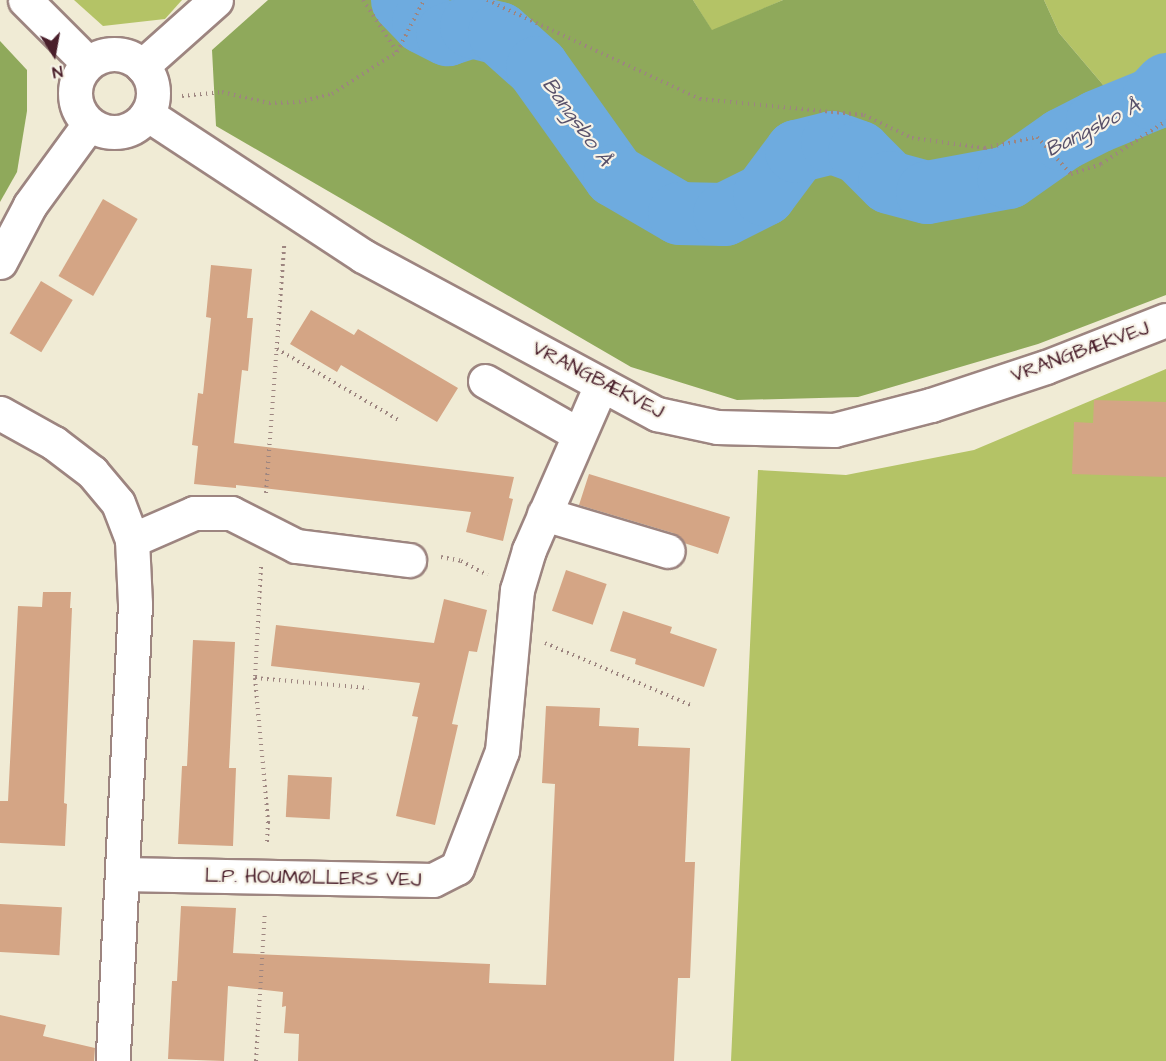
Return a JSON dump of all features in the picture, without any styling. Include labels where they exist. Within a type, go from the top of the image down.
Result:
[{"type":"street","points":[[25,0],[88,63]]},
{"type":"street","points":[[142,66],[216,0]]},
{"type":"street","points":[[106,54],[116,54],[126,55],[142,66],[152,81],[150,106],[134,128],[115,133],[106,132],[88,124],[76,105],[74,93],[76,82],[88,63],[106,54]]},
{"type":"street","name":"VRANGBÆKVEJ","points":[[150,106],[363,256],[657,414],[717,427],[834,430],[962,395],[1046,367],[1166,320]]},
{"type":"street","points":[[0,262],[30,205],[88,124]]},
{"type":"street","points":[[485,381],[578,434]]},
{"type":"street","name":"L.P. HOUMØLLERS VEJ","points":[[122,874],[433,880],[457,868],[502,751],[517,590],[529,550],[601,385]]},
{"type":"street","points":[[0,413],[54,443],[92,472],[118,503],[132,540],[135,604],[113,1061]]},
{"type":"street","points":[[132,540],[194,513],[231,513],[296,546],[409,560]]},
{"type":"street","points":[[544,514],[668,551]]},
{"type":"path","points":[[363,0],[398,51]]},
{"type":"path","points":[[150,106],[222,92],[269,103],[299,102],[332,94],[398,51],[424,0]]},
{"type":"path","points":[[487,0],[700,99],[864,116],[912,138],[985,148],[1037,136],[1071,174],[1101,164],[1166,121]]},
{"type":"path","points":[[256,1061],[268,822],[255,678],[263,530],[285,245]]},
{"type":"path","points":[[276,349],[400,421]]},
{"type":"path","points":[[409,560],[423,553],[461,561],[517,590]]},
{"type":"path","points":[[514,630],[693,706]]},
{"type":"path","points":[[255,678],[369,688]]},
{"type":"green space","points":[[74,0],[182,0],[165,19],[103,26]]},
{"type":"green space","points":[[268,0],[693,0],[712,30],[783,0],[1044,0],[1059,33],[1104,86],[1143,72],[1166,52],[1166,295],[1038,344],[858,397],[737,400],[631,367],[216,126],[212,50]]},
{"type":"green space","points":[[693,0],[783,0],[712,31]]},
{"type":"green space","points":[[1044,0],[1166,0],[1166,52],[1143,72],[1104,86],[1059,33]]},
{"type":"green space","points":[[0,41],[27,70],[27,111],[17,172],[0,202]]},
{"type":"green space","points":[[1166,369],[1166,1061],[731,1061],[758,470],[846,475],[974,450]]},
{"type":"building","points":[[103,199],[138,219],[93,296],[59,276]]},
{"type":"building","points":[[211,265],[252,269],[247,318],[253,318],[248,371],[242,370],[234,443],[514,477],[509,498],[513,499],[503,541],[466,532],[471,512],[236,485],[236,488],[194,484],[198,446],[192,445],[198,393],[203,394],[211,318],[206,317]]},
{"type":"building","points":[[41,281],[73,300],[41,352],[10,333]]},
{"type":"building","points":[[311,310],[354,335],[358,329],[458,388],[437,422],[341,365],[337,372],[290,344]]},
{"type":"building","points":[[1094,400],[1166,402],[1166,477],[1072,474],[1074,422],[1093,423]]},
{"type":"building","points":[[589,474],[730,517],[718,554],[684,543],[673,533],[579,505]]},
{"type":"building","points":[[566,570],[607,584],[593,625],[552,611]]},
{"type":"building","points":[[43,592],[71,592],[64,803],[67,804],[65,846],[0,843],[0,801],[8,801],[18,606],[42,607]]},
{"type":"building","points":[[444,599],[487,610],[477,652],[469,651],[452,724],[458,725],[435,825],[396,816],[418,717],[412,716],[420,683],[271,666],[276,625],[434,643]]},
{"type":"building","points":[[623,611],[672,627],[670,633],[717,649],[704,687],[635,664],[636,659],[610,651]]},
{"type":"building","points":[[193,640],[235,642],[229,768],[236,768],[233,846],[178,844],[182,766],[187,766]]},
{"type":"building","points":[[546,706],[600,708],[599,726],[639,728],[638,746],[690,748],[685,862],[695,862],[690,978],[678,978],[674,1061],[298,1061],[299,1034],[284,1033],[286,1006],[282,1007],[283,992],[228,986],[224,1061],[168,1059],[172,981],[177,981],[181,906],[236,908],[233,953],[490,964],[489,983],[546,985],[555,784],[542,783]]},
{"type":"building","points":[[288,775],[332,777],[330,819],[286,817]]},
{"type":"building","points":[[0,904],[62,907],[59,955],[0,952]]},
{"type":"building","points":[[0,1015],[46,1025],[43,1036],[95,1048],[94,1061],[0,1061]]},
{"type":"waterway","name":"Bangsbo Å","points":[[402,0],[423,22],[447,34],[471,26],[499,33],[537,67],[614,175],[679,213],[724,214],[764,194],[796,151],[832,142],[859,152],[889,182],[927,192],[1008,177],[1062,139],[1097,121],[1153,98],[1166,84]]}]
